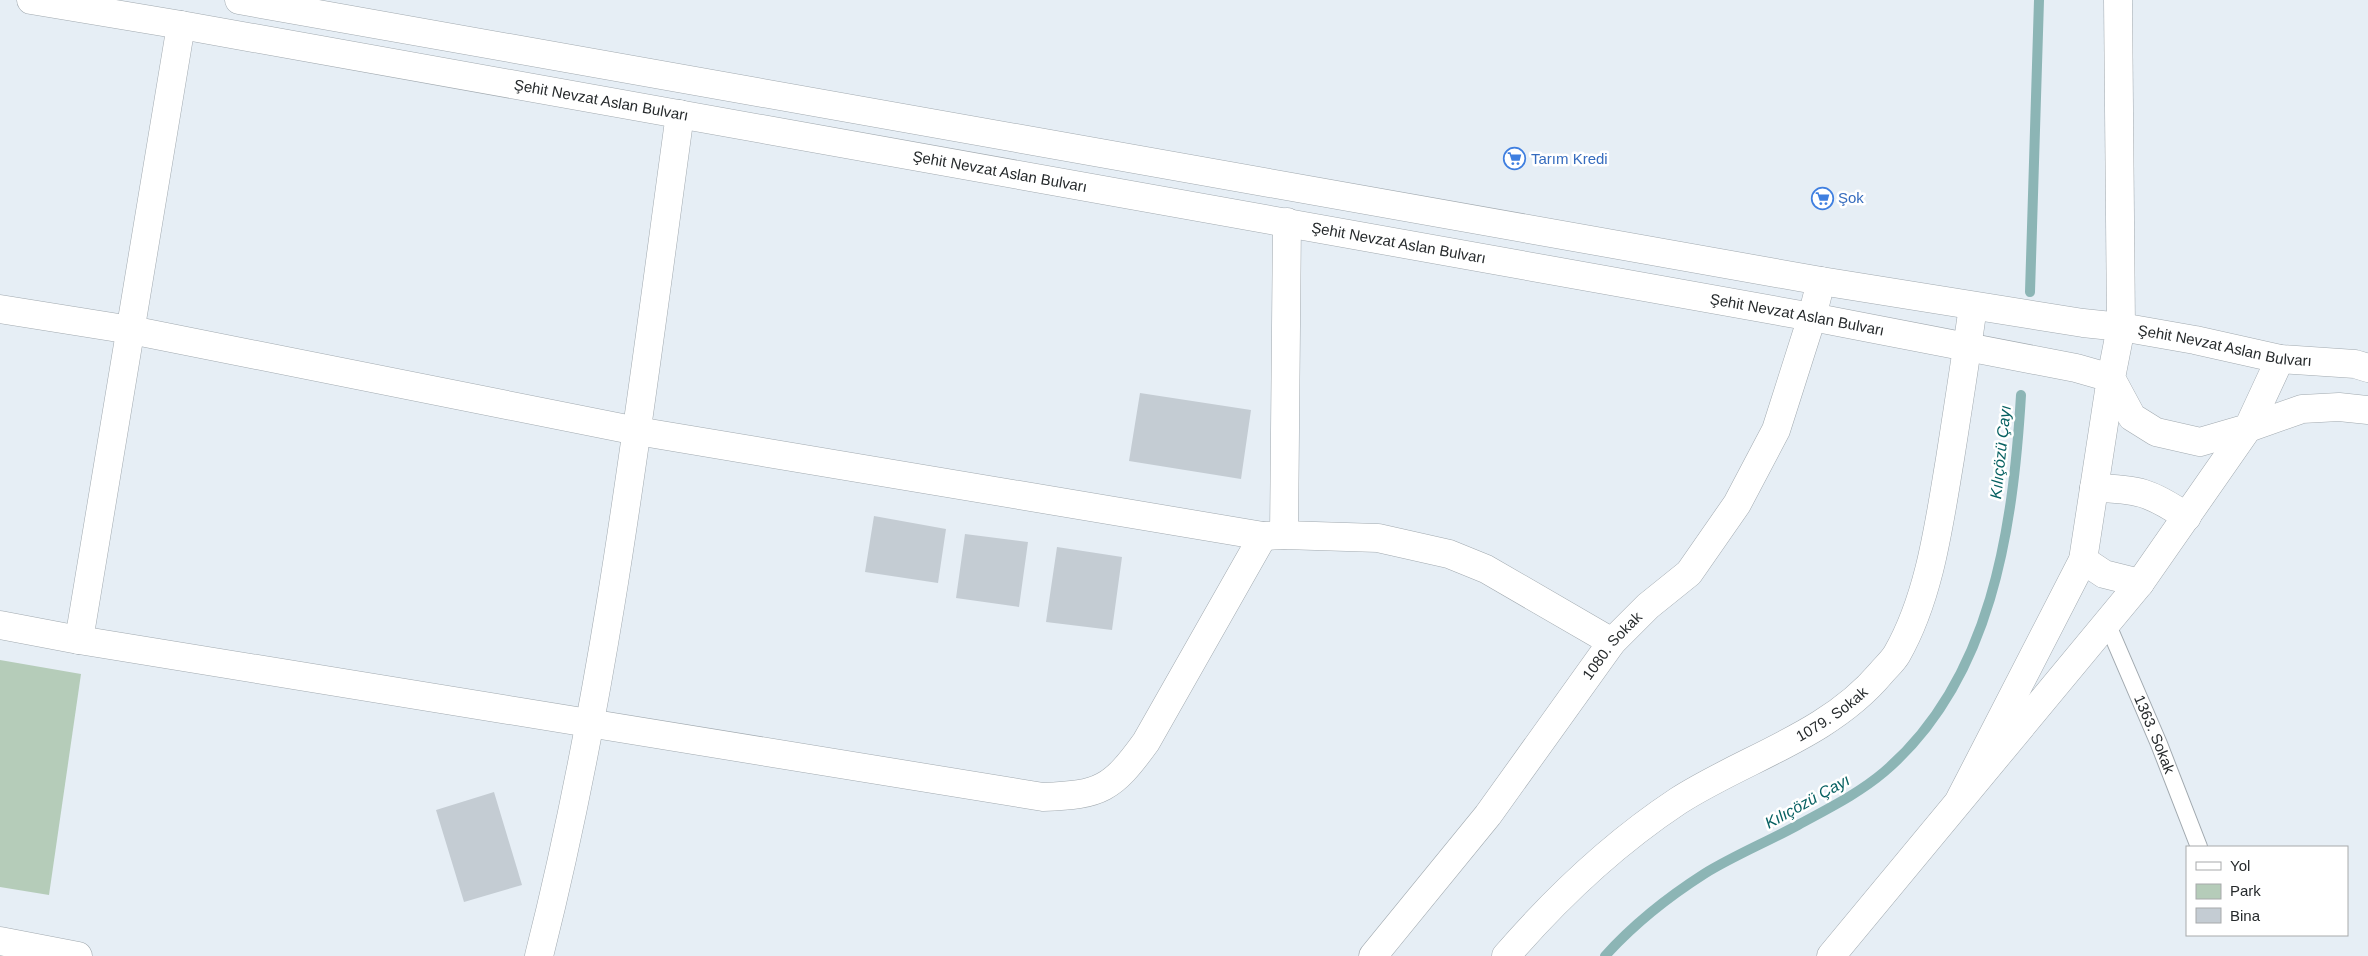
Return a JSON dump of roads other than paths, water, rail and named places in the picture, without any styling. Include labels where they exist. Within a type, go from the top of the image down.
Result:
[{"type":"street","name":"Şehit Nevzat Aslan Bulvarı","points":[[31,0],[181,24],[1812,317],[2076,368],[2110,378]]},
{"type":"street","points":[[239,0],[1821,281],[1974,306]]},
{"type":"street","points":[[1960,799],[2084,560],[2110,378],[2121,327],[2118,0]]},
{"type":"street","points":[[80,640],[181,24]]},
{"type":"street","points":[[539,956],[562,867],[591,724],[636,431],[680,114]]},
{"type":"street","points":[[0,625],[80,640],[591,724],[1043,796],[1079,795],[1106,786],[1124,772],[1146,742],[1273,536],[1287,222]]},
{"type":"street","name":"1080. Sokak","points":[[1373,956],[1488,815],[1612,642],[1648,606],[1689,573],[1737,504],[1776,430],[1812,317],[1821,281]]},
{"type":"street","name":"Şehit Nevzat Aslan Bulvarı","points":[[1974,306],[2121,327],[2280,359],[2364,361]]},
{"type":"street","name":"1079. Sokak","points":[[1506,956],[1564,892],[1596,863],[1640,828],[1680,800],[1834,716],[1870,686],[1897,655],[1915,616],[1931,558],[1944,494],[1974,306]]},
{"type":"street","points":[[0,309],[131,330],[636,431],[1273,536],[1378,538],[1449,554],[1486,569],[1612,642]]},
{"type":"street","points":[[1832,956],[2140,583],[2248,428],[2280,359]]},
{"type":"street","points":[[2110,378],[2132,417],[2156,432],[2200,442],[2302,409],[2338,407],[2368,410]]},
{"type":"street","points":[[2094,488],[2128,488],[2151,495],[2159,498],[2186,517]]},
{"type":"street","points":[[2084,560],[2104,574],[2140,583]]},
{"type":"street","points":[[0,941],[78,956]]},
{"type":"lane","name":"1363. Sokak","points":[[2107,623],[2159,744],[2200,846]]},
{"type":"waterway","name":"Kılıçözü Çayı","points":[[2030,292],[2039,0]]},
{"type":"waterway","name":"Kılıçözü Çayı","points":[[1605,956],[1639,922],[1677,892],[1715,867],[1853,794],[1884,772],[1921,735],[1950,693],[1973,647],[1990,599],[2003,548],[2011,497],[2021,395]]},
{"type":"place","name":"Tarım Kredi","points":[[1515,159]]},
{"type":"place","name":"Şok","points":[[1822,198]]}]
